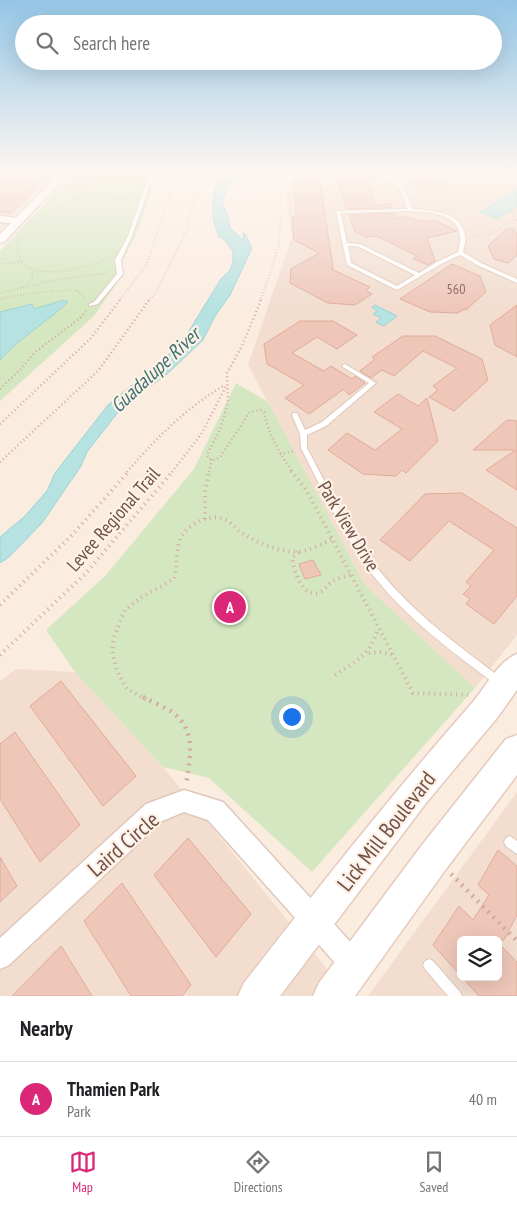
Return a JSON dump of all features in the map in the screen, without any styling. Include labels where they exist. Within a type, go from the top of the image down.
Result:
[{"type":"main road","name":"Lick Mill Boulevard","points":[[257,996],[415,792],[487,708],[513,683]]},
{"type":"main road","points":[[332,996],[434,857],[517,750]]},
{"type":"street","points":[[0,240],[25,216]]},
{"type":"street","points":[[0,219],[16,225]]},
{"type":"street","points":[[0,227],[16,225]]},
{"type":"street","points":[[184,801],[215,810],[354,965]]},
{"type":"street","name":"Laird Circle","points":[[0,956],[154,812],[184,801]]},
{"type":"lane","points":[[91,305],[96,303],[120,274],[118,260],[137,216]]},
{"type":"lane","points":[[339,216],[349,264],[397,288],[439,262],[460,253]]},
{"type":"lane","points":[[446,216],[458,224],[463,236],[460,253]]},
{"type":"lane","points":[[345,244],[358,245],[419,275]]},
{"type":"lane","points":[[460,253],[479,264],[516,278]]},
{"type":"lane","points":[[303,434],[324,424],[373,383],[345,366]]},
{"type":"lane","name":"Park View Drive","points":[[295,415],[303,434],[304,448],[356,544],[388,587],[428,627],[513,683]]},
{"type":"lane","points":[[429,965],[456,996]]},
{"type":"path","points":[[0,462],[98,371],[140,311],[156,292],[186,232],[190,216]]},
{"type":"path","points":[[278,216],[278,241],[266,286],[242,346],[227,373],[228,402],[221,427],[207,455],[209,459],[220,457],[250,412],[261,410],[264,412],[277,449],[292,473],[307,491],[413,693],[472,695]]},
{"type":"path","points":[[473,236],[490,234],[513,220],[517,220]]},
{"type":"path","points":[[24,233],[17,247],[22,262],[26,267],[74,270],[109,260],[118,260]]},
{"type":"path","points":[[0,264],[22,262]]},
{"type":"path","points":[[22,287],[32,279],[33,268]]},
{"type":"path","points":[[0,293],[22,287],[120,270]]},
{"type":"path","points":[[0,299],[38,292],[77,290],[91,305],[80,318],[34,353],[22,368],[0,389]]},
{"type":"path","points":[[0,605],[81,526],[172,424],[206,395],[226,385]]},
{"type":"path","name":"Levee Regional Trail","points":[[0,654],[86,573],[178,467],[202,433],[226,385]]},
{"type":"path","points":[[206,519],[205,492],[212,459]]},
{"type":"path","points":[[184,801],[191,750],[187,728],[172,712],[127,689],[117,671],[112,651],[114,637],[125,610],[142,597],[174,579],[178,568],[178,551],[181,538],[191,526],[206,519],[224,519],[244,535],[275,547],[298,552]]},
{"type":"path","points":[[333,539],[298,552],[292,558],[292,566],[303,586],[311,592],[321,592],[336,579],[352,574]]},
{"type":"path","points":[[335,674],[368,653],[374,643],[378,628]]},
{"type":"path","points":[[368,653],[380,652],[392,655]]},
{"type":"path","points":[[434,857],[517,941]]},
{"type":"shaded area","points":[[0,216],[14,216],[0,231]]},
{"type":"shaded area","points":[[289,216],[517,216],[517,635],[475,688],[365,585],[248,365],[292,237]]},
{"type":"shaded area","points":[[16,669],[75,672],[163,767],[349,996],[0,996],[0,681]]},
{"type":"shaded area","points":[[517,792],[517,996],[368,996]]},
{"type":"green space","points":[[32,216],[143,216],[139,229],[116,274],[124,273],[94,316],[0,401],[0,251]]},
{"type":"green space","points":[[236,383],[268,402],[365,585],[475,688],[312,872],[209,778],[163,767],[75,672],[46,630],[106,575],[194,469]]},
{"type":"water","name":"Guadalupe River","points":[[214,216],[228,216],[230,228],[244,241],[243,233],[245,234],[252,248],[230,295],[215,316],[203,340],[167,374],[122,407],[87,452],[81,466],[42,523],[9,557],[0,563],[0,537],[24,517],[47,491],[55,473],[108,405],[181,344],[221,279],[230,270],[233,262],[233,251],[224,239],[219,237]]},
{"type":"water","points":[[64,300],[68,302],[16,344],[0,360],[0,312],[32,304],[34,309]]},
{"type":"water","points":[[375,305],[397,316],[384,326],[376,322],[381,318],[373,314],[377,311],[372,307]]},
{"type":"building","points":[[325,216],[333,268],[331,269],[370,287],[366,291],[372,294],[355,305],[328,303],[290,283],[291,269],[319,253],[294,240],[292,217]]},
{"type":"building","points":[[350,216],[396,216],[397,219],[405,216],[421,221],[436,221],[457,231],[427,238],[435,261],[428,265],[413,259],[417,256],[377,236],[366,237],[355,232]]},
{"type":"building","points":[[506,229],[514,229],[517,234],[517,255],[508,263],[494,259],[488,246]]},
{"type":"building","points":[[452,264],[480,276],[486,292],[466,310],[464,309],[458,313],[430,312],[400,299]]},
{"type":"building","points":[[517,305],[517,357],[495,345],[490,325]]},
{"type":"building","points":[[300,321],[333,321],[357,335],[337,349],[317,337],[292,353],[324,371],[331,366],[352,379],[355,376],[365,383],[349,395],[344,389],[309,414],[285,398],[304,385],[267,364],[264,344]]},
{"type":"building","points":[[403,336],[435,336],[482,359],[488,380],[454,411],[429,397],[438,390],[433,386],[457,368],[423,351],[394,376],[382,370],[371,378],[360,371],[375,359],[372,357]]},
{"type":"building","points":[[398,394],[418,406],[427,398],[438,441],[406,473],[402,470],[396,476],[363,474],[328,450],[347,433],[375,450],[402,429],[374,412]]},
{"type":"building","points":[[507,420],[517,421],[517,490],[486,470],[516,450],[473,450]]},
{"type":"building","points":[[462,493],[517,528],[517,596],[494,624],[466,604],[470,599],[463,594],[471,586],[466,582],[494,550],[449,521],[410,561],[380,540],[425,494]]},
{"type":"building","points":[[313,560],[321,575],[305,579],[299,564]]},
{"type":"building","points":[[61,681],[136,776],[103,806],[30,706]]},
{"type":"building","points":[[15,732],[80,825],[40,862],[0,799],[0,744]]},
{"type":"building","points":[[188,838],[251,914],[216,957],[154,875]]},
{"type":"building","points":[[498,850],[517,866],[517,915],[504,940],[502,940],[502,936],[457,936],[457,972],[433,945],[459,906],[473,920],[489,895],[478,885]]},
{"type":"building","points":[[0,857],[17,886],[0,902]]},
{"type":"building","points":[[122,883],[191,985],[182,996],[131,996],[84,921]]},
{"type":"building","points":[[61,946],[92,996],[12,996]]},
{"type":"building","points":[[502,947],[517,962],[517,996],[479,996],[466,981],[502,981]]},
{"type":"place","name":"Thamien Park","points":[[230,607]]}]
